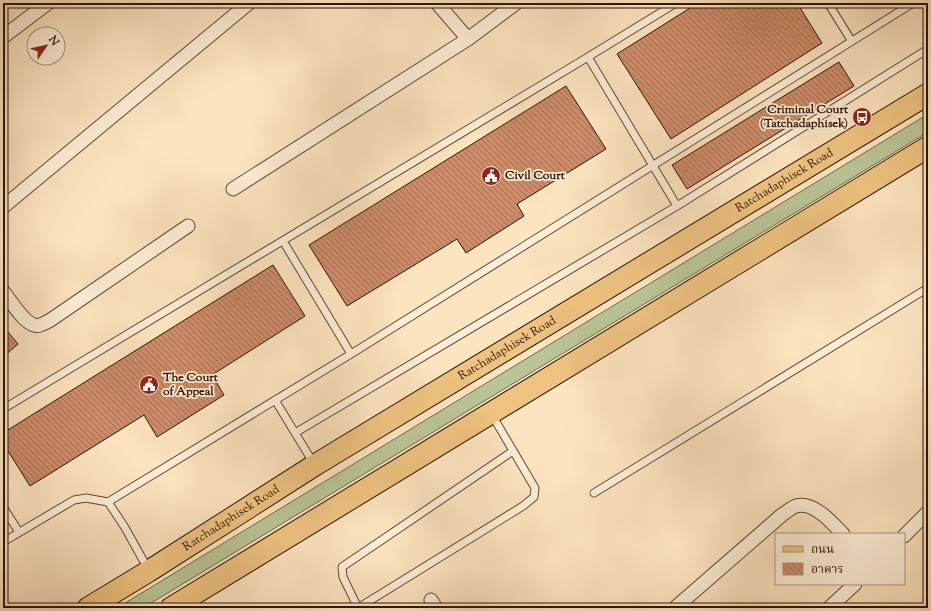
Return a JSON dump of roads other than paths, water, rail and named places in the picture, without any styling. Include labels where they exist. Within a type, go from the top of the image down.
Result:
[{"type":"main road","name":"Ratchadaphisek Road","points":[[88,608],[149,571],[315,465],[928,94]]},
{"type":"main road","points":[[171,608],[928,147]]},
{"type":"street","points":[[3,37],[48,3]]},
{"type":"street","points":[[3,207],[249,3]]},
{"type":"street","points":[[437,3],[468,39]]},
{"type":"street","points":[[233,189],[468,39],[516,3]]},
{"type":"street","points":[[3,291],[25,319],[33,325],[40,326],[188,226]]},
{"type":"street","points":[[675,608],[783,514],[796,506],[807,505],[827,517],[842,533]]},
{"type":"street","points":[[905,535],[928,512]]},
{"type":"street","points":[[829,608],[854,585]]},
{"type":"lane","points":[[3,409],[676,3]]},
{"type":"lane","points":[[828,3],[852,40]]},
{"type":"lane","points":[[3,542],[74,500],[86,498],[108,502],[351,354],[913,3]]},
{"type":"lane","points":[[295,434],[677,206],[928,49]]},
{"type":"lane","points":[[588,57],[677,206]]},
{"type":"lane","points":[[283,241],[351,354]]},
{"type":"lane","points":[[594,493],[928,288]]},
{"type":"lane","points":[[274,400],[315,465]]},
{"type":"lane","points":[[491,413],[514,451],[535,488],[534,497],[523,506],[358,608],[343,577],[342,567],[514,451]]},
{"type":"lane","points":[[108,502],[124,526],[149,571]]},
{"type":"lane","points":[[3,507],[19,532]]},
{"type":"place","name":"Criminal Court (Tatchadaphisek)","points":[[862,117]]},
{"type":"place","name":"Civil Court","points":[[491,176]]},
{"type":"place","name":"The Court of Appeal","points":[[149,385]]}]
